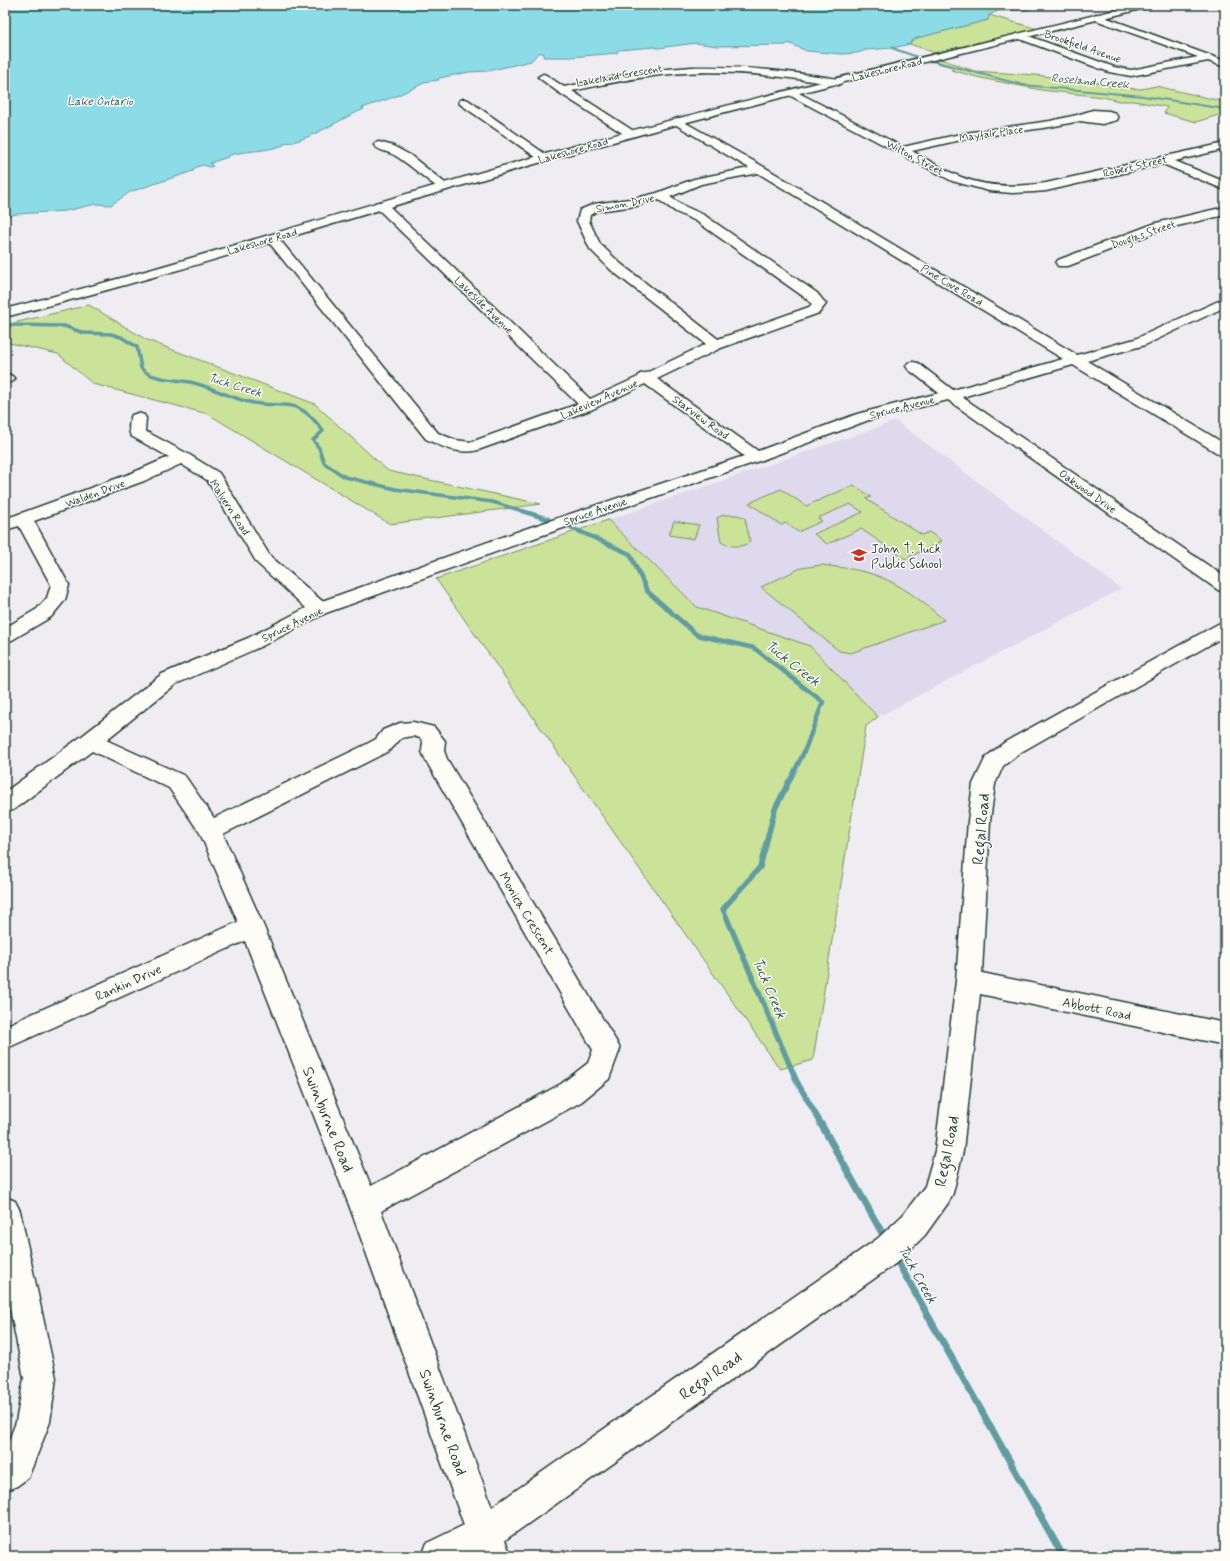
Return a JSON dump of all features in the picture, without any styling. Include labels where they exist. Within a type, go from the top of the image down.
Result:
[{"type":"street","name":"Lakeshore Road","points":[[5,313],[102,288],[444,187],[677,121],[1146,5]]},
{"type":"street","points":[[1096,17],[1225,64]]},
{"type":"street","name":"Brookfield Avenue","points":[[1020,36],[1112,70],[1122,72],[1131,73],[1209,58]]},
{"type":"street","name":"Lakeland Crescent","points":[[562,90],[572,96],[723,65],[792,73],[838,82]]},
{"type":"street","points":[[542,77],[631,134]]},
{"type":"street","name":"Wilton Street","points":[[793,93],[970,185],[999,190],[1023,190],[1046,187]]},
{"type":"street","points":[[464,102],[544,158]]},
{"type":"street","name":"Mayfair Place","points":[[903,150],[965,136],[1028,128],[1080,118]]},
{"type":"street","name":"Pine Cove Road","points":[[677,121],[760,169],[1225,451]]},
{"type":"street","points":[[379,145],[392,148],[402,153],[444,187]]},
{"type":"street","name":"Robert Street","points":[[1046,187],[1225,146]]},
{"type":"street","points":[[1164,160],[1225,186]]},
{"type":"street","name":"Simon Drive","points":[[716,345],[616,267],[594,246],[583,221],[584,214],[594,208],[636,202],[661,196],[698,181],[760,169]]},
{"type":"street","name":"Lakeview Avenue","points":[[270,239],[276,243],[432,436],[452,445],[472,447],[588,406],[645,377],[716,345],[814,310],[819,304],[812,296],[700,218],[661,196]]},
{"type":"street","name":"Lakeside Avenue","points":[[379,206],[384,209],[588,406]]},
{"type":"street","name":"Douglas Street","points":[[1062,263],[1160,226],[1225,211]]},
{"type":"street","name":"Spruce Avenue","points":[[5,804],[90,741],[169,679],[255,642],[319,610],[531,533],[756,458],[863,417],[1077,361],[1140,342],[1225,302]]},
{"type":"street","name":"Oakwood Drive","points":[[913,366],[951,395],[1225,586]]},
{"type":"street","name":"Starview Road","points":[[645,377],[756,458]]},
{"type":"street","name":"Malvern Road","points":[[138,418],[137,433],[182,456],[213,477],[263,559],[319,610]]},
{"type":"street","name":"Walden Drive","points":[[5,524],[24,519],[138,478],[182,456]]},
{"type":"street","points":[[5,636],[44,613],[56,600],[60,585],[24,519]]},
{"type":"street","name":"Regal Road","points":[[440,1556],[489,1545],[871,1262],[914,1225],[938,1194],[949,1151],[969,981],[979,821],[984,784],[994,762],[1013,747],[1225,628]]},
{"type":"street","name":"Monica Crescent","points":[[210,830],[375,749],[384,744],[390,735],[400,730],[413,729],[426,732],[434,741],[433,751],[436,759],[606,1048],[599,1071],[571,1093],[364,1205]]},
{"type":"street","name":"Swinburne Road","points":[[90,741],[176,782],[210,830],[252,927],[364,1205],[489,1545]]},
{"type":"street","name":"Rankin Drive","points":[[5,1038],[252,927]]},
{"type":"street","name":"Abbott Road","points":[[969,981],[1225,1034]]},
{"type":"street","points":[[5,1211],[40,1378],[33,1422],[16,1466],[5,1474]]},
{"type":"shaded area","name":"John T. Tuck Public School","points":[[896,421],[1121,589],[878,717],[810,646],[697,607],[608,520]]},
{"type":"green space","points":[[989,15],[1038,29],[938,54],[910,44],[911,41],[917,38],[988,20]]},
{"type":"green space","points":[[941,59],[974,71],[1035,75],[1096,82],[1112,87],[1122,88],[1142,89],[1156,86],[1225,102],[1225,113],[1196,122],[1164,113],[1167,107],[1134,101],[1119,101],[1103,97],[1041,90],[981,78],[951,70],[955,67],[936,61]]},
{"type":"green space","points":[[89,305],[147,340],[315,404],[388,471],[541,504],[390,524],[208,414],[93,384],[58,354],[5,342],[5,325]]},
{"type":"green space","points":[[854,485],[871,497],[866,499],[922,535],[929,532],[942,541],[905,559],[861,529],[827,544],[814,534],[863,512],[850,504],[818,518],[822,521],[798,532],[786,523],[781,525],[749,503],[781,489],[806,506]]},
{"type":"green space","points":[[723,515],[738,515],[745,518],[750,542],[744,545],[736,546],[721,542],[717,518]]},
{"type":"green space","points":[[608,520],[697,607],[810,646],[878,717],[866,726],[813,1060],[780,1069],[436,579]]},
{"type":"green space","points":[[674,521],[699,525],[694,539],[669,535]]},
{"type":"green space","points":[[821,565],[860,571],[892,582],[910,593],[944,620],[851,653],[839,651],[761,587],[801,568]]},
{"type":"water","name":"Lake Ontario","points":[[5,5],[1043,5],[1026,10],[998,11],[989,15],[988,20],[917,38],[911,41],[910,44],[892,48],[866,50],[857,53],[842,54],[807,51],[788,43],[786,45],[717,46],[696,43],[658,48],[618,50],[617,53],[571,57],[543,57],[544,53],[538,53],[531,61],[488,71],[469,72],[439,78],[439,80],[423,82],[424,83],[394,97],[362,108],[364,109],[302,139],[284,143],[284,145],[277,147],[227,156],[228,157],[210,163],[213,166],[209,167],[204,165],[196,167],[193,171],[130,192],[111,205],[96,204],[65,211],[16,214],[5,217]]},
{"type":"waterway","name":"Roseland Creek","points":[[892,48],[920,58],[1023,85],[1143,96],[1225,109]]},
{"type":"waterway","name":"Tuck Creek","points":[[5,323],[11,325],[64,326],[84,333],[111,334],[121,337],[137,347],[141,368],[151,375],[197,384],[245,401],[258,404],[287,405],[304,411],[323,431],[313,440],[319,448],[324,463],[345,477],[395,489],[492,502],[526,512]]},
{"type":"waterway","name":"Tuck Creek","points":[[522,511],[548,519]]},
{"type":"waterway","name":"Tuck Creek","points":[[572,528],[630,554],[647,591],[697,635],[754,648],[823,702],[804,752],[789,782]]},
{"type":"waterway","name":"Tuck Creek","points":[[789,781],[775,809],[760,867],[723,909],[797,1082],[822,1125]]},
{"type":"waterway","name":"Tuck Creek","points":[[821,1124],[886,1240]]},
{"type":"waterway","name":"Tuck Creek","points":[[895,1257],[1063,1556]]},
{"type":"place","name":"John T. Tuck Public School","points":[[859,555]]}]
